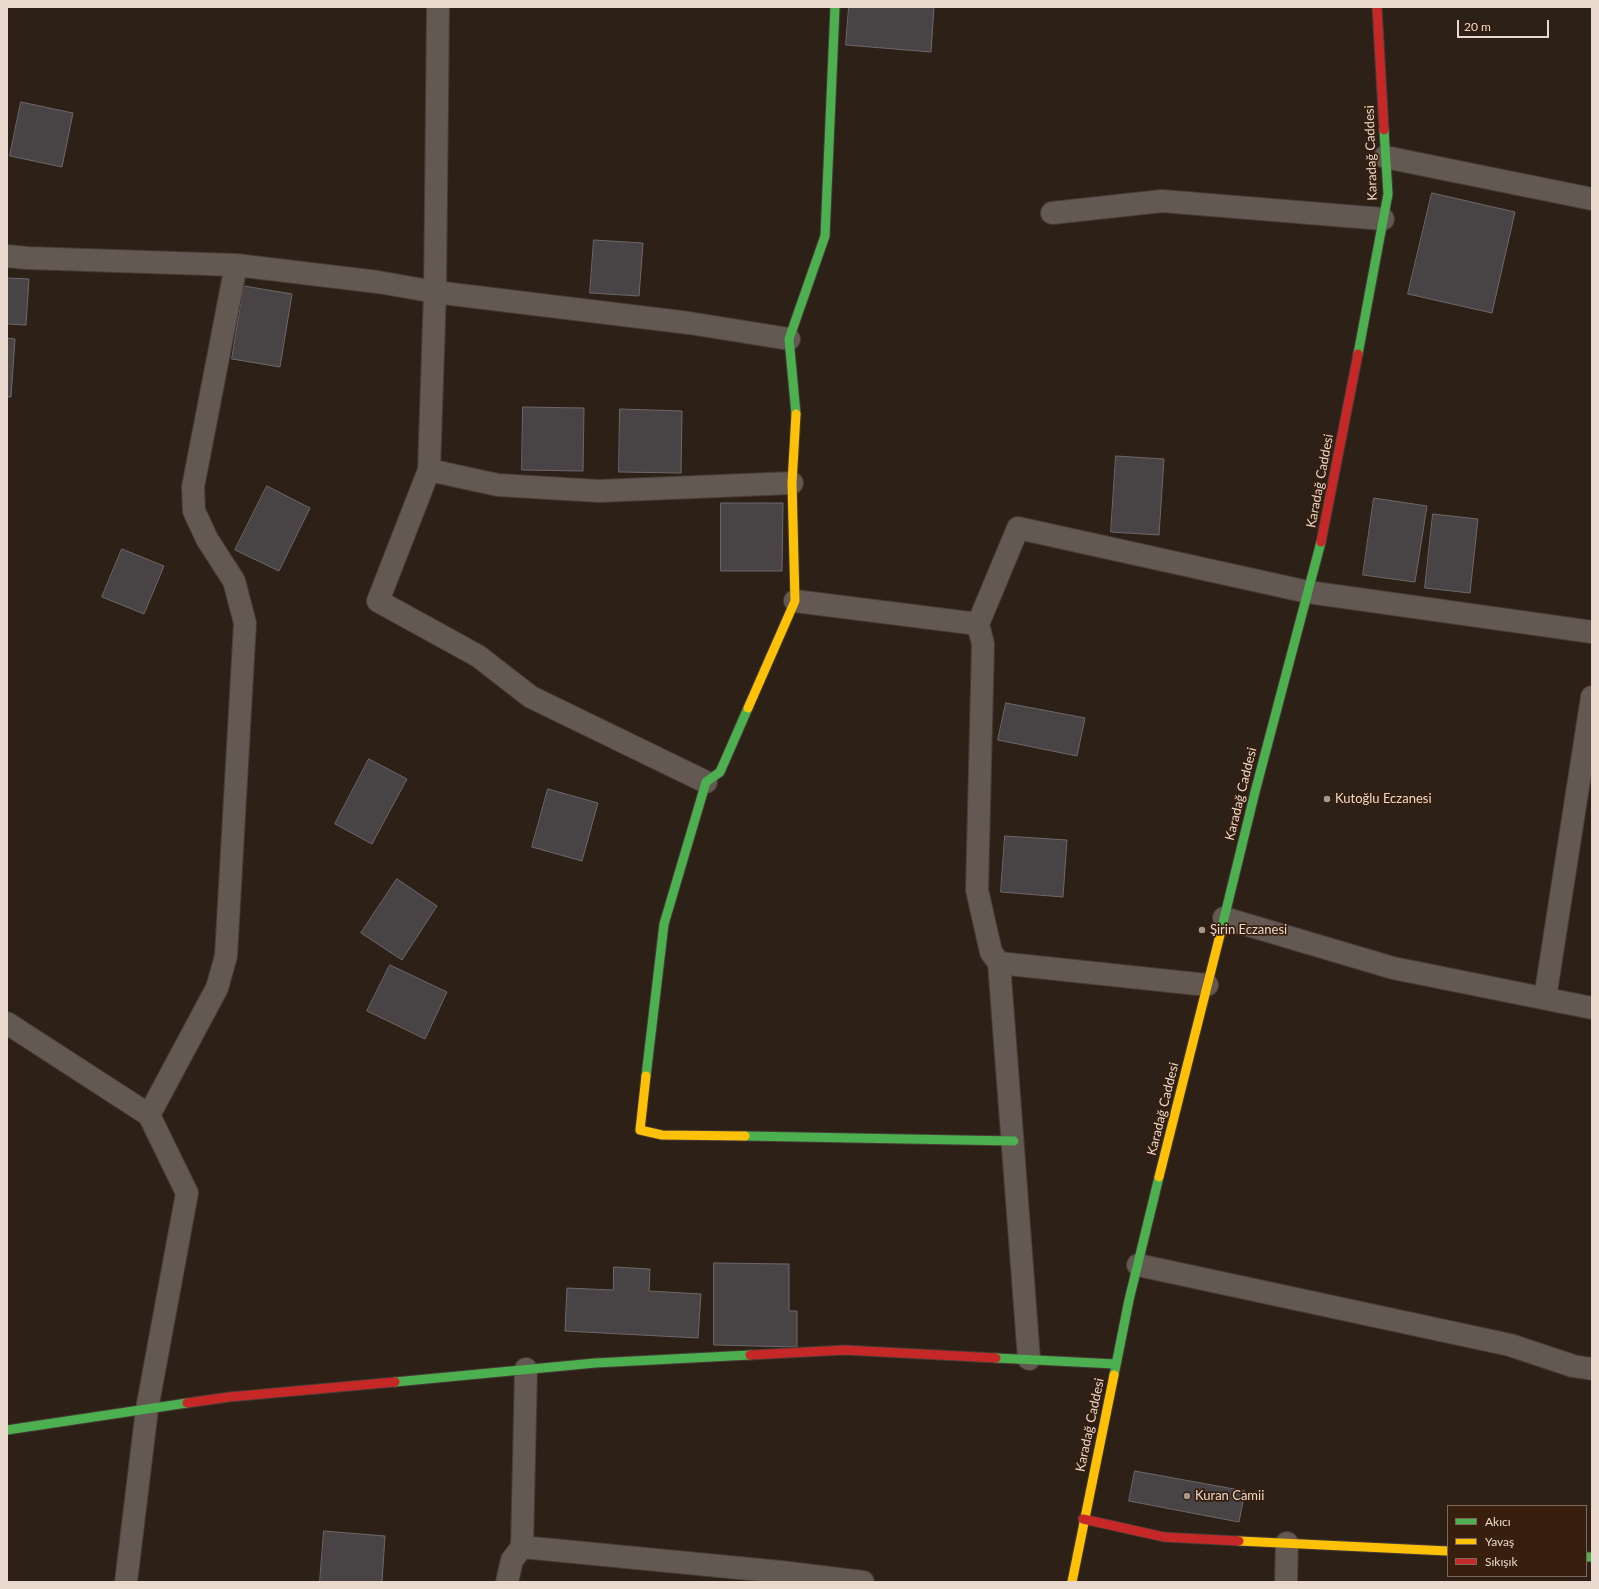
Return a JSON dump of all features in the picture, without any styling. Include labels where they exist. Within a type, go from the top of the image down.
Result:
[{"type":"street","points":[[438,7],[435,292],[429,470],[378,601],[478,656],[531,697],[706,782]]},
{"type":"street","points":[[835,7],[825,236],[789,339],[796,413],[792,483],[795,601],[720,772],[706,782],[664,924],[640,1130],[662,1135],[1014,1141]]},
{"type":"street","name":"Karadağ Caddesi","points":[[1072,1582],[1083,1519],[1115,1364],[1138,1265],[1255,792],[1324,532],[1382,219],[1388,194],[1377,7]]},
{"type":"street","points":[[1385,158],[1592,199]]},
{"type":"street","points":[[1052,213],[1162,201],[1382,219]]},
{"type":"street","points":[[7,256],[27,258],[236,265],[378,282],[435,292],[689,323],[789,339]]},
{"type":"street","points":[[149,1115],[217,988],[226,956],[244,623],[234,581],[207,540],[194,511],[193,487],[236,265]]},
{"type":"street","points":[[429,470],[498,485],[599,490],[792,483]]},
{"type":"street","points":[[1029,1359],[1014,1141],[999,964],[991,952],[977,890],[983,644],[978,624],[1018,528],[1308,592],[1592,632]]},
{"type":"street","points":[[795,601],[978,624]]},
{"type":"street","points":[[1545,998],[1592,698]]},
{"type":"street","points":[[1224,918],[1393,968],[1592,1008]]},
{"type":"street","points":[[999,964],[1207,985]]},
{"type":"street","points":[[7,1023],[149,1115],[187,1193],[147,1409],[126,1582]]},
{"type":"street","points":[[1138,1265],[1510,1345],[1573,1366],[1592,1369]]},
{"type":"street","points":[[7,1430],[229,1397],[603,1363],[845,1350],[1115,1364]]},
{"type":"street","points":[[507,1582],[512,1560],[522,1547],[526,1369]]},
{"type":"street","points":[[1083,1519],[1164,1537],[1447,1551]]},
{"type":"street","points":[[1286,1582],[1287,1543]]},
{"type":"street","points":[[522,1547],[781,1572],[863,1582]]},
{"type":"building","points":[[849,7],[934,7],[931,52],[846,45]]},
{"type":"building","points":[[21,102],[73,113],[62,167],[10,156]]},
{"type":"building","points":[[1432,193],[1515,212],[1492,313],[1408,294]]},
{"type":"building","points":[[594,240],[643,243],[639,296],[590,293]]},
{"type":"building","points":[[7,278],[29,279],[26,325],[7,324]]},
{"type":"building","points":[[244,286],[292,294],[280,367],[232,359]]},
{"type":"building","points":[[7,338],[15,339],[11,397],[7,397]]},
{"type":"building","points":[[523,407],[584,408],[583,471],[522,470]]},
{"type":"building","points":[[620,409],[682,411],[681,473],[619,472]]},
{"type":"building","points":[[1116,456],[1164,459],[1159,535],[1111,532]]},
{"type":"building","points":[[267,486],[310,508],[279,571],[235,550]]},
{"type":"building","points":[[1374,498],[1427,506],[1415,582],[1363,575]]},
{"type":"building","points":[[721,503],[783,503],[782,571],[721,571]]},
{"type":"building","points":[[1433,514],[1478,519],[1470,593],[1425,588]]},
{"type":"building","points":[[122,549],[164,566],[144,614],[102,597]]},
{"type":"building","points":[[1006,703],[1085,718],[1077,756],[998,740]]},
{"type":"building","points":[[369,759],[407,779],[372,844],[335,824]]},
{"type":"building","points":[[548,789],[598,803],[582,861],[532,847]]},
{"type":"building","points":[[1005,836],[1067,840],[1063,897],[1001,892]]},
{"type":"building","points":[[397,879],[437,906],[402,960],[361,933]]},
{"type":"building","points":[[390,965],[447,992],[425,1039],[367,1011]]},
{"type":"building","points":[[714,1263],[789,1264],[789,1311],[797,1311],[797,1347],[714,1345]]},
{"type":"building","points":[[614,1267],[650,1269],[649,1291],[701,1294],[698,1338],[565,1331],[567,1288],[613,1290]]},
{"type":"building","name":"Kuran Camii","points":[[1135,1471],[1245,1491],[1239,1522],[1129,1501]]},
{"type":"building","points":[[324,1531],[385,1536],[382,1582],[320,1582]]},
{"type":"traffic: fast","points":[[796,414],[789,339],[825,236],[835,7]]},
{"type":"traffic: fast","points":[[1358,354],[1388,194],[1384,130]]},
{"type":"traffic: fast","points":[[1220,935],[1255,792],[1321,542]]},
{"type":"traffic: fast","points":[[646,1076],[664,924],[706,782],[720,772],[748,708]]},
{"type":"traffic: fast","points":[[745,1136],[1014,1141]]},
{"type":"traffic: fast","points":[[1114,1375],[1129,1300],[1159,1177]]},
{"type":"traffic: fast","points":[[395,1382],[595,1363],[750,1355]]},
{"type":"traffic: fast","points":[[996,1358],[1115,1364]]},
{"type":"traffic: fast","points":[[7,1430],[187,1403]]},
{"type":"traffic: fast","points":[[1587,1557],[1592,1557]]},
{"type":"traffic: slow","points":[[748,708],[795,601],[792,483],[796,414]]},
{"type":"traffic: slow","points":[[1159,1177],[1220,935]]},
{"type":"traffic: slow","points":[[646,1076],[640,1130],[662,1135],[745,1136]]},
{"type":"traffic: slow","points":[[1072,1582],[1114,1375]]},
{"type":"traffic: slow","points":[[1239,1541],[1447,1551]]},
{"type":"traffic: jam","points":[[1377,7],[1384,130]]},
{"type":"traffic: jam","points":[[1321,542],[1358,354]]},
{"type":"traffic: jam","points":[[750,1355],[845,1350],[996,1358]]},
{"type":"traffic: jam","points":[[187,1403],[229,1397],[395,1382]]},
{"type":"traffic: jam","points":[[1083,1519],[1164,1537],[1239,1541]]},
{"type":"place","name":"Kutoğlu Eczanesi","points":[[1327,799]]},
{"type":"place","name":"Şirin Eczanesi","points":[[1202,930]]},
{"type":"place","name":"Kuran Camii","points":[[1187,1496]]}]
